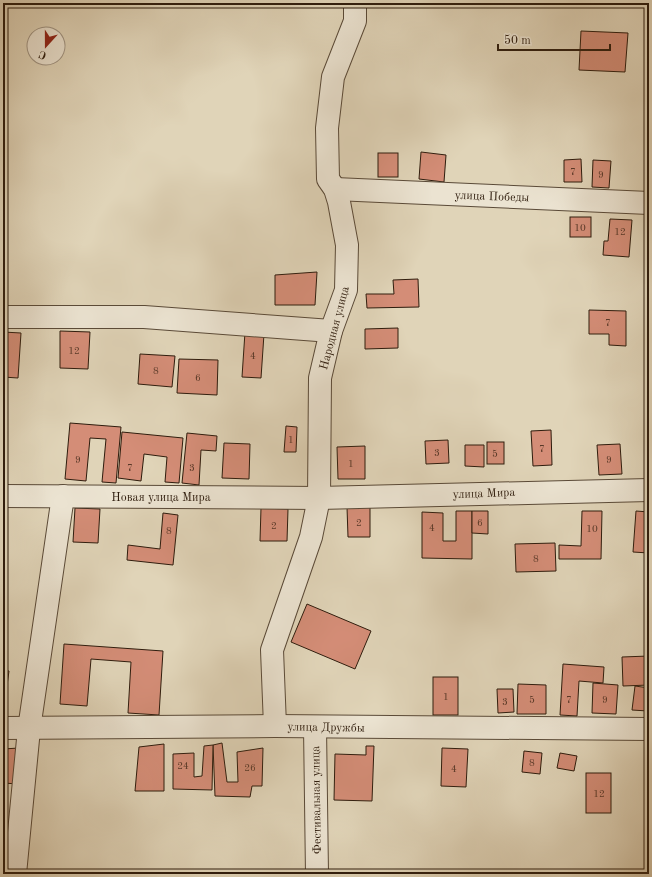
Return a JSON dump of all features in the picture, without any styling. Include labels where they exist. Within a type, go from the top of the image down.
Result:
[{"type":"street","name":"Народная улица","points":[[275,726],[272,650],[311,537],[319,498],[320,378],[331,331],[346,290],[347,245],[339,202],[335,189],[328,179],[327,128],[333,77],[355,21],[355,3]]},
{"type":"street","name":"улица Победы","points":[[335,189],[649,203]]},
{"type":"street","points":[[3,317],[144,317],[331,331]]},
{"type":"street","name":"улица Мира","points":[[319,498],[649,490]]},
{"type":"street","name":"Новая улица Мира","points":[[3,496],[319,498]]},
{"type":"street","points":[[15,874],[29,729],[63,496]]},
{"type":"street","name":"улица Дружбы","points":[[3,728],[315,726],[649,729]]},
{"type":"street","name":"Фестивальная улица","points":[[315,726],[317,874]]},
{"type":"building","points":[[581,31],[628,33],[625,72],[579,70]]},
{"type":"building","points":[[421,152],[446,155],[444,182],[419,179]]},
{"type":"building","points":[[378,153],[398,153],[398,177],[378,177]]},
{"type":"building","points":[[581,159],[582,182],[564,182],[564,160]]},
{"type":"building","points":[[593,160],[611,161],[609,188],[592,187]]},
{"type":"building","points":[[570,217],[591,217],[591,237],[570,237]]},
{"type":"building","points":[[610,219],[632,220],[629,257],[603,255],[604,241],[608,241]]},
{"type":"building","points":[[317,272],[315,305],[275,305],[275,275]]},
{"type":"building","points":[[418,279],[419,307],[367,308],[366,294],[394,294],[393,280]]},
{"type":"building","points":[[589,310],[626,311],[626,346],[609,345],[609,334],[589,334]]},
{"type":"building","points":[[398,328],[398,348],[365,349],[365,329]]},
{"type":"building","points":[[60,331],[90,332],[88,369],[60,368]]},
{"type":"building","points":[[3,332],[21,333],[18,378],[3,377]]},
{"type":"building","points":[[245,332],[264,334],[261,378],[242,377]]},
{"type":"building","points":[[140,354],[175,356],[172,387],[138,384]]},
{"type":"building","points":[[179,359],[218,360],[217,395],[177,393]]},
{"type":"building","points":[[70,423],[121,427],[116,483],[102,482],[106,439],[90,438],[86,481],[65,479]]},
{"type":"building","points":[[286,426],[297,427],[296,452],[284,452]]},
{"type":"building","points":[[551,430],[552,465],[533,466],[531,431]]},
{"type":"building","points":[[122,432],[183,438],[179,483],[165,482],[167,457],[144,454],[141,481],[118,478]]},
{"type":"building","points":[[187,433],[217,436],[216,451],[201,450],[199,485],[182,483]]},
{"type":"building","points":[[448,440],[449,463],[426,464],[425,441]]},
{"type":"building","points":[[487,442],[504,442],[504,464],[487,464]]},
{"type":"building","points":[[224,443],[250,444],[249,479],[222,478]]},
{"type":"building","points":[[620,444],[622,474],[599,475],[597,445]]},
{"type":"building","points":[[465,445],[484,445],[484,467],[465,466]]},
{"type":"building","points":[[365,446],[365,479],[338,479],[337,447]]},
{"type":"building","points":[[347,507],[370,507],[370,537],[348,537]]},
{"type":"building","points":[[75,508],[100,509],[98,543],[73,542]]},
{"type":"building","points":[[261,508],[288,509],[287,541],[260,541]]},
{"type":"building","points":[[456,511],[472,511],[472,559],[422,558],[422,512],[443,513],[443,541],[456,541]]},
{"type":"building","points":[[472,511],[488,511],[488,534],[472,533]]},
{"type":"building","points":[[582,511],[602,511],[601,559],[559,559],[559,545],[581,546]]},
{"type":"building","points":[[636,511],[649,512],[649,553],[633,552]]},
{"type":"building","points":[[163,513],[178,515],[173,565],[127,560],[128,545],[160,549]]},
{"type":"building","points":[[555,543],[556,571],[516,572],[515,544]]},
{"type":"building","points":[[307,604],[371,631],[355,669],[291,642]]},
{"type":"building","points":[[64,644],[163,651],[159,715],[128,713],[131,662],[91,659],[87,706],[60,704]]},
{"type":"building","points":[[649,656],[649,685],[623,686],[622,657]]},
{"type":"building","points":[[563,664],[604,667],[603,683],[579,681],[577,716],[560,715]]},
{"type":"building","points":[[3,670],[9,671],[4,707],[3,707]]},
{"type":"building","points":[[433,677],[458,677],[458,715],[433,715]]},
{"type":"building","points":[[593,683],[618,685],[616,714],[592,713]]},
{"type":"building","points":[[518,684],[546,685],[546,714],[517,714]]},
{"type":"building","points":[[635,686],[649,688],[648,711],[632,710]]},
{"type":"building","points":[[497,689],[513,689],[514,712],[498,713]]},
{"type":"building","points":[[222,743],[227,782],[238,782],[237,752],[263,748],[262,786],[252,786],[250,797],[215,796],[213,745]]},
{"type":"building","points":[[164,744],[164,791],[135,791],[139,747]]},
{"type":"building","points":[[213,745],[212,790],[173,789],[173,754],[194,753],[194,777],[202,776],[204,746]]},
{"type":"building","points":[[366,746],[374,746],[372,801],[334,800],[335,754],[366,755]]},
{"type":"building","points":[[19,748],[18,784],[3,783],[3,749]]},
{"type":"building","points":[[442,748],[468,749],[466,787],[441,786]]},
{"type":"building","points":[[524,751],[542,753],[540,774],[522,772]]},
{"type":"building","points":[[560,753],[577,756],[574,771],[557,768]]},
{"type":"building","points":[[646,753],[649,753],[649,782],[646,782]]},
{"type":"building","points":[[586,773],[611,773],[611,813],[586,813]]}]
